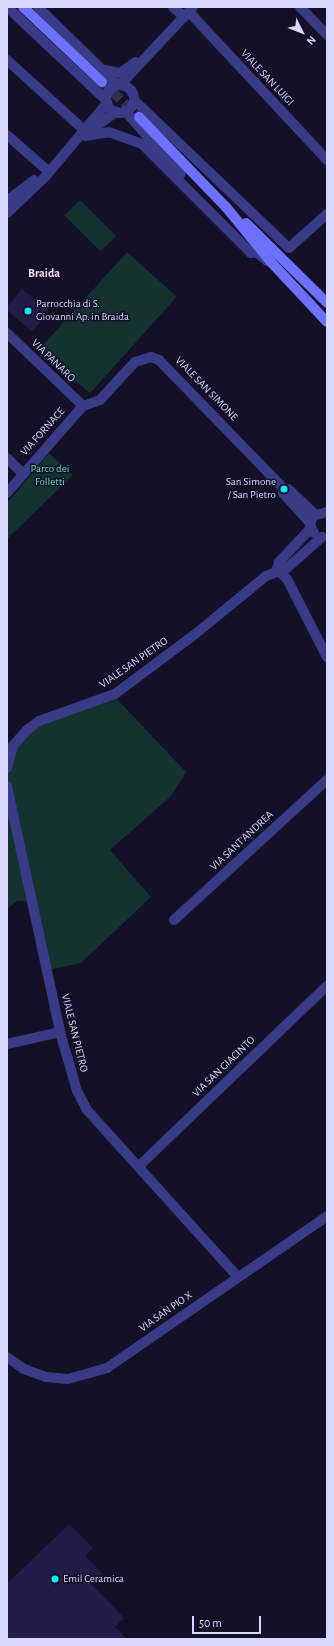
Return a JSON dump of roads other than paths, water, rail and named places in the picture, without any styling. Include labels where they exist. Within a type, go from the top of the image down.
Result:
[{"type":"main road","points":[[23,7],[102,82]]},
{"type":"main road","points":[[139,117],[226,207],[270,261],[327,322]]},
{"type":"main road","points":[[226,207],[279,253],[327,303]]},
{"type":"street","points":[[7,7],[107,102],[121,112],[190,184],[189,188]]},
{"type":"street","points":[[38,7],[186,147],[247,211],[289,248],[327,214]]},
{"type":"street","name":"VIALE SAN LUIGI","points":[[173,7],[189,12],[327,160]]},
{"type":"street","points":[[300,7],[327,35]]},
{"type":"street","points":[[7,200],[48,169],[84,133],[107,102],[109,90],[119,85],[139,68],[189,12]]},
{"type":"street","points":[[104,70],[120,73],[141,58],[149,56]]},
{"type":"street","points":[[7,60],[84,133],[109,132],[132,139],[189,188],[251,253],[256,252],[270,261]]},
{"type":"street","points":[[84,133],[121,112],[132,95],[139,68]]},
{"type":"street","points":[[7,135],[48,169]]},
{"type":"street","points":[[7,213],[45,177],[48,169]]},
{"type":"street","points":[[247,211],[279,253]]},
{"type":"street","name":"VIA PANARO","points":[[7,333],[83,406]]},
{"type":"street","name":"VIALE SAN SIMONE","points":[[83,406],[100,400],[135,362],[152,357],[159,360],[284,489],[288,489],[324,537]]},
{"type":"street","name":"VIA FORNACE","points":[[7,493],[83,406]]},
{"type":"street","points":[[7,458],[23,474]]},
{"type":"street","points":[[312,522],[327,512]]},
{"type":"street","name":"VIALE SAN PIETRO","points":[[277,569],[279,562],[312,522]]},
{"type":"street","name":"VIALE SAN PIETRO","points":[[7,768],[14,746],[27,730],[39,721],[115,694],[277,569],[287,568],[324,537]]},
{"type":"street","points":[[277,569],[287,579],[327,657]]},
{"type":"street","name":"VIA SANT'ANDREA","points":[[174,920],[327,780]]},
{"type":"street","name":"VIALE SAN PIETRO","points":[[7,786],[68,1070],[88,1110],[238,1277]]},
{"type":"street","name":"VIA SAN GIACINTO","points":[[138,1166],[327,986]]},
{"type":"street","points":[[7,1044],[60,1032]]},
{"type":"street","name":"VIA SAN PIO X","points":[[7,1357],[24,1369],[46,1377],[68,1379],[87,1376],[107,1368],[327,1216]]},
{"type":"tunnel","points":[[102,82],[139,117]]},
{"type":"place","name":"Parrocchia di S. Giovanni Ap. in Braida","points":[[28,311]]},
{"type":"place","name":"San Simone / San Pietro","points":[[284,489]]},
{"type":"place","name":"Emil Ceramica","points":[[55,1579]]},
{"type":"district","name":"Braida","points":[[44,274]]},
{"type":"park label","name":"Parco dei Folletti","points":[[50,476]]}]
